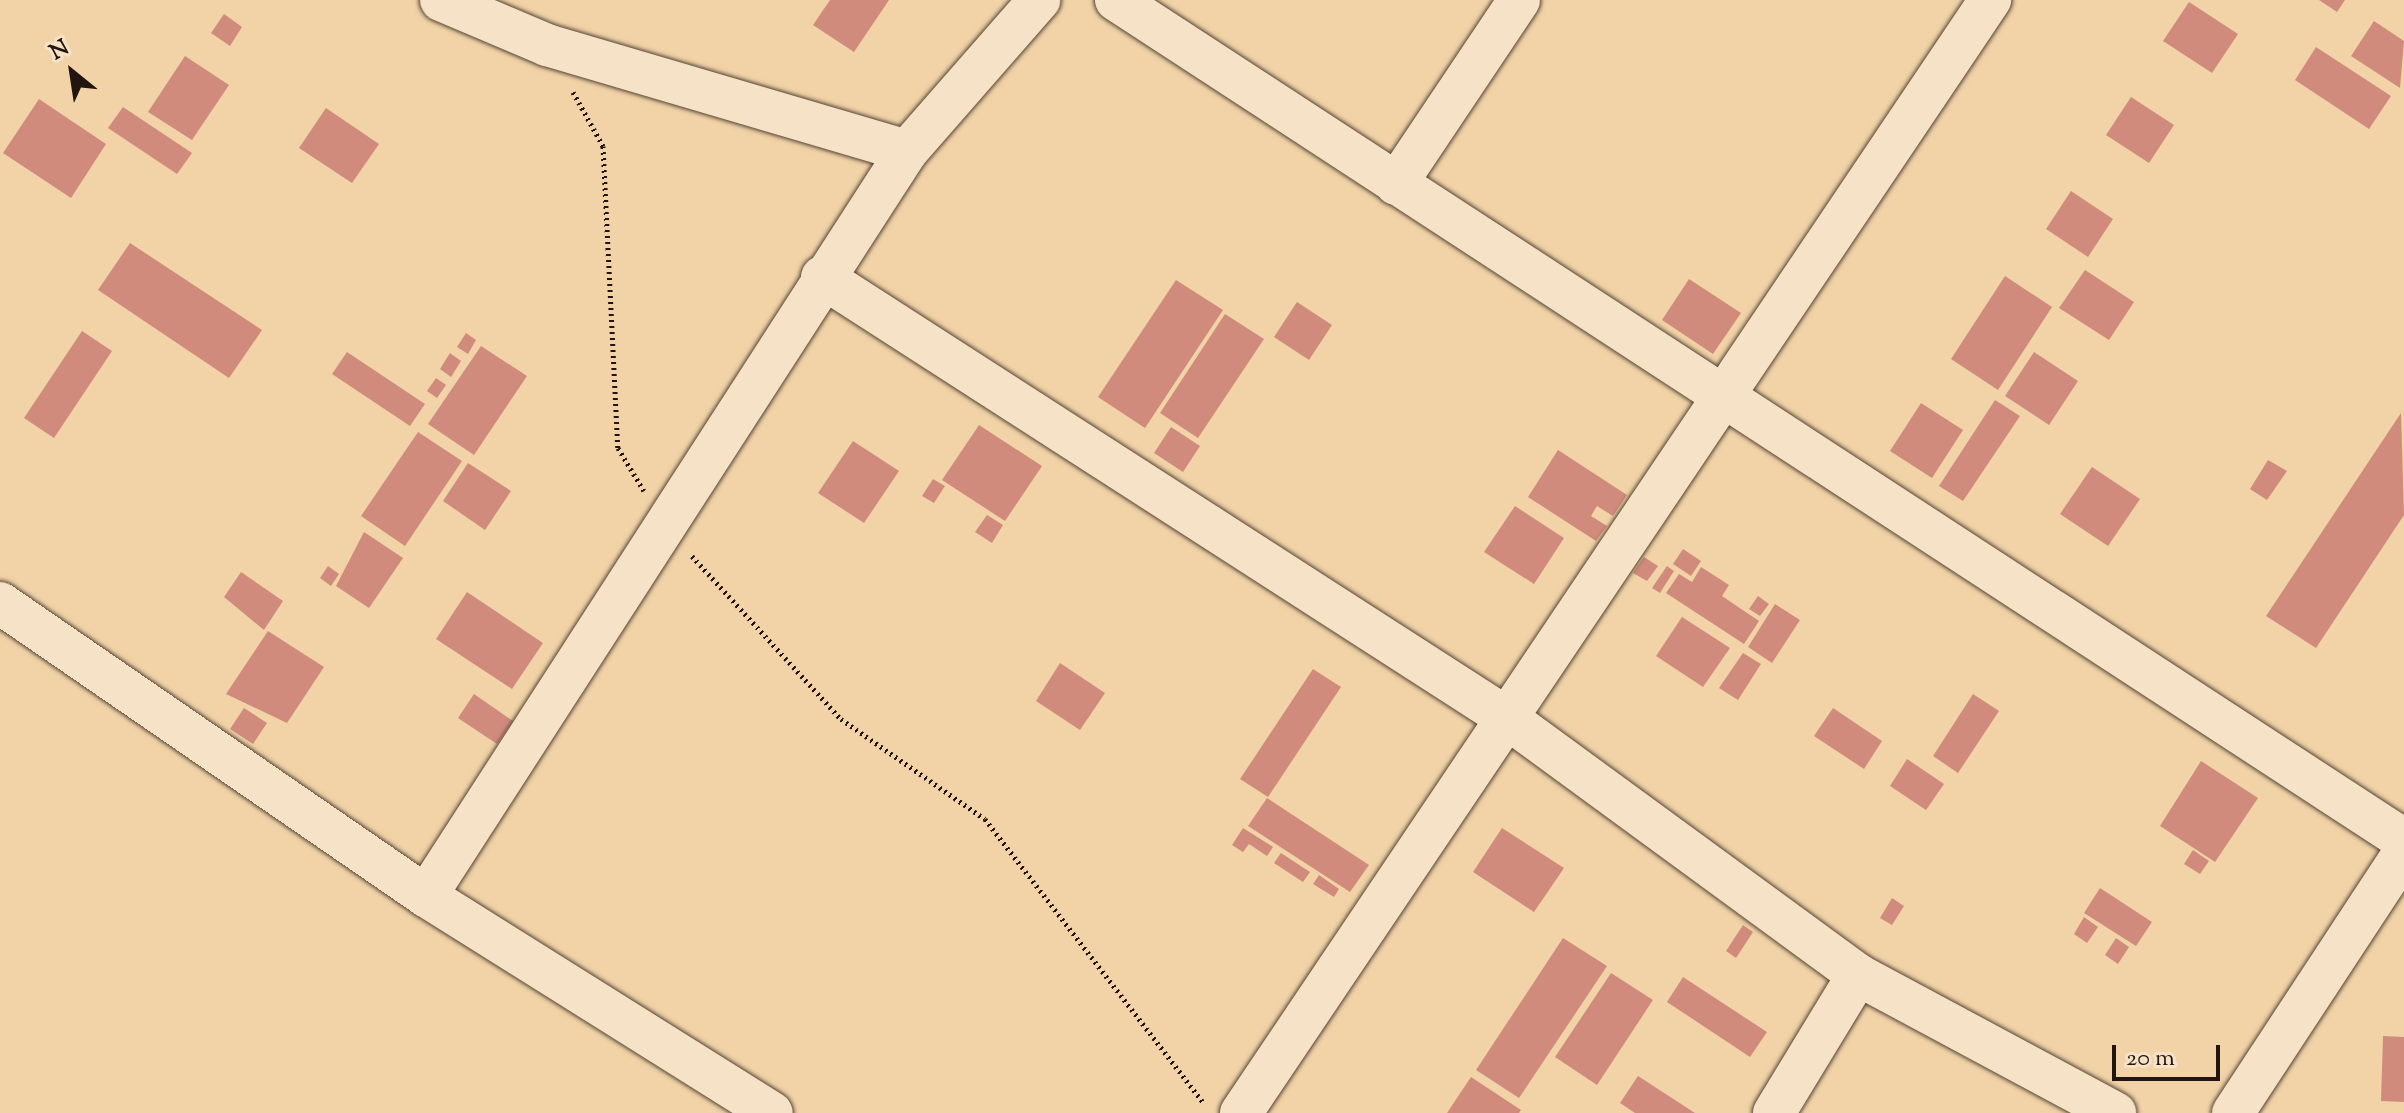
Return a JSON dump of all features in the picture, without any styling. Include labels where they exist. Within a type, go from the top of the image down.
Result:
[{"type":"street","points":[[441,0],[547,45],[907,151]]},
{"type":"street","points":[[426,896],[666,528],[822,277],[907,151],[1039,0]]},
{"type":"street","points":[[1116,0],[1722,399],[2404,840]]},
{"type":"street","points":[[1396,184],[1519,0]]},
{"type":"street","points":[[1241,1113],[1990,0]]},
{"type":"street","points":[[822,277],[1507,718],[1858,975],[2115,1113]]},
{"type":"street","points":[[0,603],[426,896],[772,1113]]},
{"type":"street","points":[[2233,1113],[2404,853]]},
{"type":"street","points":[[1774,1113],[1858,975]]},
{"type":"path","points":[[547,45],[603,146],[618,448],[666,528],[841,719],[985,819],[1212,1113]]},
{"type":"building","points":[[830,0],[889,0],[854,52],[813,25]]},
{"type":"building","points":[[2319,0],[2345,0],[2337,12]]},
{"type":"building","points":[[2189,2],[2238,34],[2212,73],[2163,41]]},
{"type":"building","points":[[224,14],[242,27],[230,46],[211,33]]},
{"type":"building","points":[[2374,21],[2404,41],[2400,88],[2351,56]]},
{"type":"building","points":[[2316,47],[2391,96],[2369,129],[2295,80]]},
{"type":"building","points":[[185,56],[229,85],[192,140],[148,112]]},
{"type":"building","points":[[2131,97],[2174,125],[2149,163],[2106,135]]},
{"type":"building","points":[[39,99],[106,144],[71,198],[3,153]]},
{"type":"building","points":[[123,107],[192,153],[177,174],[108,128]]},
{"type":"building","points":[[326,108],[379,144],[352,183],[299,148]]},
{"type":"building","points":[[2071,191],[2113,219],[2088,257],[2046,229]]},
{"type":"building","points":[[130,243],[262,330],[229,378],[98,290]]},
{"type":"building","points":[[2085,270],[2134,302],[2109,340],[2059,308]]},
{"type":"building","points":[[2005,276],[2052,307],[1998,390],[1951,359]]},
{"type":"building","points":[[1689,279],[1741,313],[1713,354],[1662,320]]},
{"type":"building","points":[[1176,280],[1223,310],[1145,428],[1098,397]]},
{"type":"building","points":[[1297,302],[1332,325],[1309,360],[1274,337]]},
{"type":"building","points":[[1225,314],[1264,339],[1198,438],[1160,413]]},
{"type":"building","points":[[82,331],[112,351],[54,438],[24,418]]},
{"type":"building","points":[[466,333],[476,340],[468,354],[457,347]]},
{"type":"building","points":[[481,346],[527,376],[474,455],[428,424]]},
{"type":"building","points":[[347,352],[425,404],[410,426],[332,374]]},
{"type":"building","points":[[2034,352],[2078,381],[2049,425],[2005,396]]},
{"type":"building","points":[[450,353],[461,361],[451,377],[440,369]]},
{"type":"building","points":[[436,378],[446,385],[437,398],[427,391]]},
{"type":"building","points":[[1995,400],[2020,416],[1963,501],[1939,486]]},
{"type":"building","points":[[1921,403],[1963,430],[1932,478],[1890,451]]},
{"type":"building","points":[[2401,413],[2404,515],[2316,648],[2266,616]]},
{"type":"building","points":[[979,425],[1042,466],[1005,521],[942,480]]},
{"type":"building","points":[[1171,427],[1200,446],[1183,472],[1154,453]]},
{"type":"building","points":[[418,432],[462,461],[405,546],[361,516]]},
{"type":"building","points":[[853,441],[899,471],[864,523],[818,493]]},
{"type":"building","points":[[1558,450],[1627,495],[1613,516],[1597,506],[1591,516],[1607,526],[1596,541],[1528,497]]},
{"type":"building","points":[[2268,460],[2287,471],[2267,500],[2250,489]]},
{"type":"building","points":[[468,463],[511,491],[485,530],[443,501]]},
{"type":"building","points":[[2092,467],[2140,499],[2108,546],[2060,514]]},
{"type":"building","points":[[933,479],[945,486],[934,503],[922,496]]},
{"type":"building","points":[[1515,506],[1564,538],[1534,584],[1484,552]]},
{"type":"building","points":[[987,515],[1003,525],[992,543],[975,532]]},
{"type":"building","points":[[364,532],[403,558],[369,608],[336,586]]},
{"type":"building","points":[[1683,549],[1701,561],[1691,576],[1673,564]]},
{"type":"building","points":[[1644,557],[1658,566],[1647,581],[1633,573]]},
{"type":"building","points":[[328,566],[339,574],[331,586],[320,578]]},
{"type":"building","points":[[1667,566],[1674,571],[1660,593],[1652,588]]},
{"type":"building","points":[[1701,567],[1729,585],[1722,596],[1759,621],[1744,644],[1666,593],[1679,574],[1692,582]]},
{"type":"building","points":[[241,572],[283,601],[264,630],[224,597]]},
{"type":"building","points":[[467,592],[543,643],[512,689],[436,639]]},
{"type":"building","points":[[1758,596],[1769,604],[1760,616],[1749,609]]},
{"type":"building","points":[[1775,604],[1800,620],[1772,663],[1748,647]]},
{"type":"building","points":[[1682,617],[1730,648],[1703,687],[1656,656]]},
{"type":"building","points":[[268,631],[324,667],[287,723],[226,694]]},
{"type":"building","points":[[1743,653],[1761,664],[1738,700],[1719,688]]},
{"type":"building","points":[[1060,663],[1105,693],[1080,730],[1036,701]]},
{"type":"building","points":[[1313,669],[1341,687],[1268,797],[1240,779]]},
{"type":"building","points":[[474,694],[513,721],[497,744],[458,718]]},
{"type":"building","points":[[1973,694],[1999,711],[1958,773],[1933,756]]},
{"type":"building","points":[[244,708],[267,723],[253,744],[230,729]]},
{"type":"building","points":[[1833,708],[1882,741],[1864,769],[1814,736]]},
{"type":"building","points":[[1907,759],[1944,784],[1926,810],[1890,786]]},
{"type":"building","points":[[2201,761],[2258,798],[2215,862],[2160,826]]},
{"type":"building","points":[[1267,798],[1369,865],[1350,892],[1248,826]]},
{"type":"building","points":[[1243,828],[1273,847],[1267,856],[1249,844],[1243,852],[1232,845]]},
{"type":"building","points":[[1502,828],[1564,868],[1534,912],[1473,872]]},
{"type":"building","points":[[2193,850],[2209,861],[2200,874],[2184,864]]},
{"type":"building","points":[[1281,853],[1310,872],[1303,882],[1274,863]]},
{"type":"building","points":[[1319,875],[1339,889],[1334,897],[1313,884]]},
{"type":"building","points":[[2100,888],[2152,922],[2136,946],[2084,913]]},
{"type":"building","points":[[1892,898],[1904,906],[1892,925],[1880,918]]},
{"type":"building","points":[[2084,917],[2098,927],[2087,943],[2074,934]]},
{"type":"building","points":[[1743,925],[1753,932],[1736,958],[1726,951]]},
{"type":"building","points":[[1563,938],[1607,966],[1519,1098],[1476,1070]]},
{"type":"building","points":[[2116,938],[2129,947],[2118,964],[2105,955]]},
{"type":"building","points":[[1611,973],[1653,1000],[1597,1085],[1555,1057]]},
{"type":"building","points":[[1683,977],[1767,1032],[1750,1057],[1667,1002]]},
{"type":"building","points":[[2383,1036],[2404,1037],[2404,1102],[2381,1101]]},
{"type":"building","points":[[1638,1076],[1695,1113],[1635,1113],[1620,1103]]},
{"type":"building","points":[[1471,1077],[1521,1110],[1519,1113],[1447,1113]]}]
